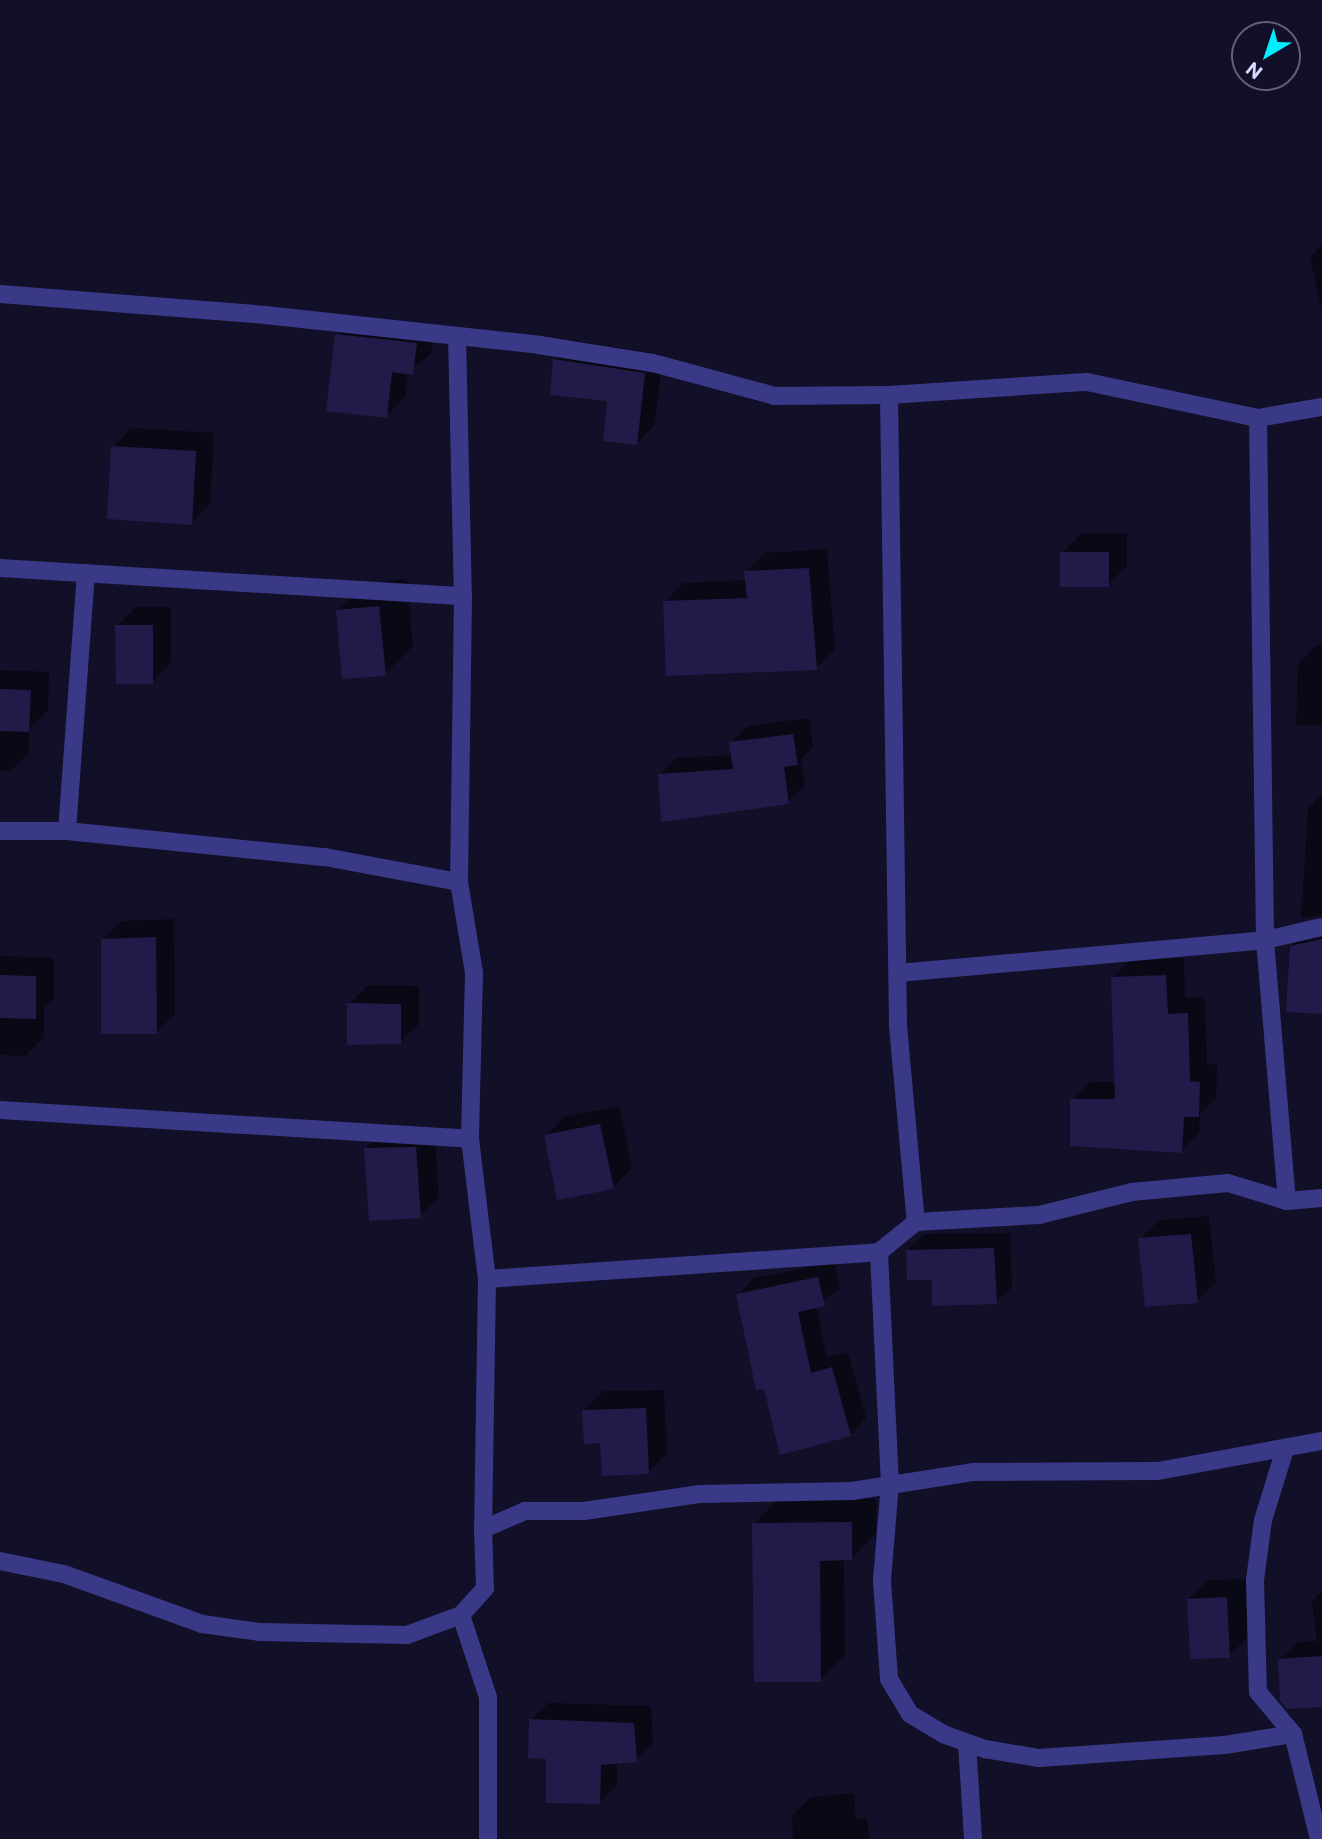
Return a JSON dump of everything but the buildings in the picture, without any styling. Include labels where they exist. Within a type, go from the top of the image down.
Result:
[{"type":"street","points":[[0,295],[265,315],[457,336],[653,363],[775,396],[889,395],[1087,382],[1258,418],[1322,407]]},
{"type":"street","points":[[0,1561],[64,1574],[202,1624],[260,1632],[407,1635],[461,1615],[485,1588],[482,1529],[487,1279],[470,1139],[474,973],[459,882],[463,596],[457,336]]},
{"type":"street","points":[[889,395],[898,1026],[916,1222]]},
{"type":"street","points":[[1258,418],[1265,940],[1287,1201]]},
{"type":"street","points":[[0,568],[463,596]]},
{"type":"street","points":[[66,831],[86,572]]},
{"type":"street","points":[[0,831],[66,831],[325,857],[459,882]]},
{"type":"street","points":[[898,973],[1265,940],[1322,927]]},
{"type":"street","points":[[0,1110],[470,1139]]},
{"type":"street","points":[[487,1279],[879,1252],[916,1222],[1039,1215],[1132,1192],[1228,1183],[1287,1201],[1322,1198]]},
{"type":"street","points":[[879,1252],[890,1483],[882,1581],[888,1679],[910,1714],[967,1743],[1039,1758],[1225,1745],[1293,1734]]},
{"type":"street","points":[[482,1529],[525,1511],[584,1511],[699,1494],[852,1491],[973,1472],[1158,1471],[1322,1441]]},
{"type":"street","points":[[1284,1449],[1263,1520],[1255,1580],[1258,1692],[1293,1734],[1319,1839]]},
{"type":"street","points":[[461,1615],[488,1697],[488,1839]]},
{"type":"street","points":[[967,1743],[973,1839]]}]
